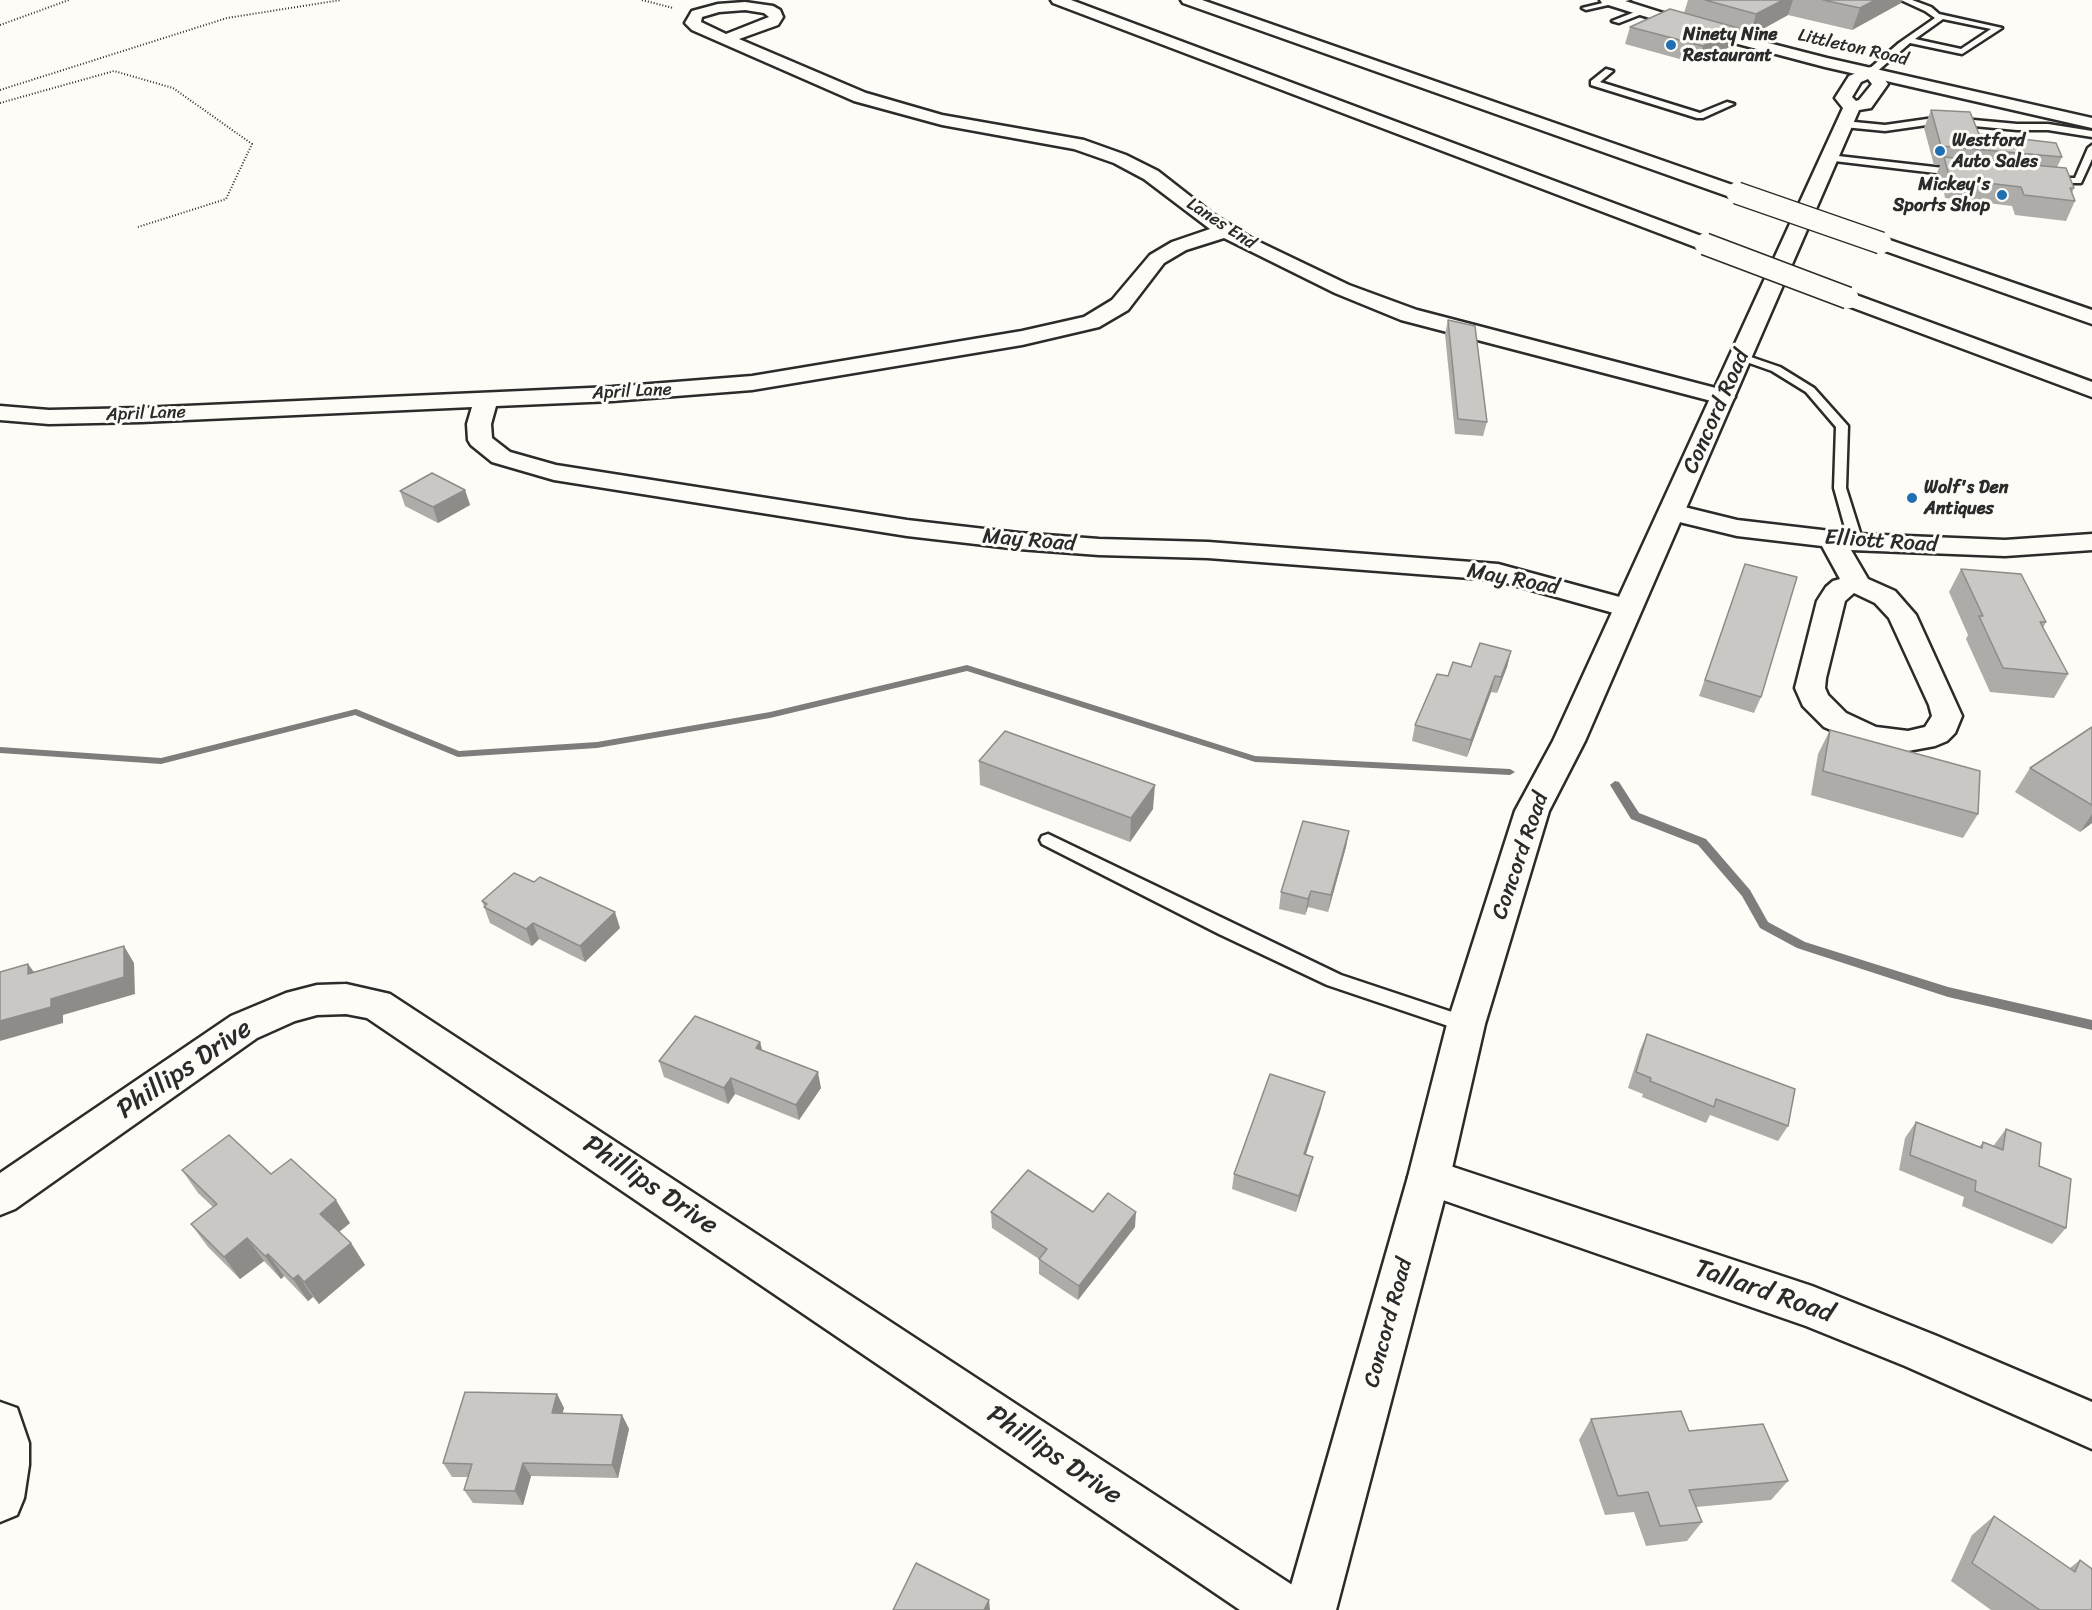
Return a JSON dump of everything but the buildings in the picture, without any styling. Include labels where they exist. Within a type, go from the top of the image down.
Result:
[{"type":"main road","points":[[1058,0],[2092,390]]},
{"type":"main road","points":[[1188,0],[2092,317]]},
{"type":"main road","name":"Littleton Road","points":[[1615,1],[1643,12],[1776,49],[2092,123]]},
{"type":"main road","name":"Lanes End","points":[[726,39],[860,97],[902,110],[1062,141],[1100,151],[1151,175],[1225,231],[1310,275],[1409,315],[1723,397]]},
{"type":"main road","name":"Concord Road","points":[[1310,1610],[1429,1177],[1466,1024],[1532,811],[1569,741],[1852,107],[1865,104],[1880,84],[1871,72]]},
{"type":"main road","name":"April Lane","points":[[0,413],[49,417],[141,415],[718,387],[1046,334],[1091,322],[1109,312],[1129,295],[1142,275],[1157,259],[1179,246],[1225,231]]},
{"type":"main road","name":"May Road","points":[[486,400],[479,424],[480,440],[501,457],[554,472],[908,528],[1008,540],[1099,547],[1208,550],[1498,573],[1628,608]]},
{"type":"main road","name":"Elliott Road","points":[[1672,512],[1737,528],[1844,541],[2005,548],[2063,546],[2092,542]]},
{"type":"main road","points":[[1844,541],[1857,584],[1885,597],[1902,615],[1944,705],[1947,716],[1944,726],[1936,734],[1924,739],[1908,741],[1870,737],[1835,720],[1814,699],[1810,688],[1811,678],[1831,601],[1844,587],[1857,584]]},
{"type":"main road","name":"Phillips Drive","points":[[0,1196],[244,1027],[286,1008],[317,1000],[346,999],[377,1005],[1285,1610]]},
{"type":"main road","name":"Tallard Road","points":[[1429,1177],[1812,1307],[1932,1355],[2092,1426]]},
{"type":"main road","points":[[0,1425],[5,1443],[6,1465],[0,1498]]},
{"type":"lane","points":[[1871,72],[1940,18],[1905,0]]},
{"type":"lane","points":[[1586,8],[1615,1]]},
{"type":"lane","points":[[1616,21],[1643,12]]},
{"type":"lane","points":[[1909,40],[1962,52],[1998,28],[1935,15]]},
{"type":"lane","points":[[1758,59],[1776,49]]},
{"type":"lane","points":[[1609,71],[1594,83],[1700,116],[1730,104]]},
{"type":"lane","points":[[1844,124],[1885,128],[1941,120],[2017,127],[2048,127],[2092,134]]},
{"type":"lane","points":[[2040,180],[2078,181],[2092,148]]},
{"type":"lane","points":[[1829,158],[1974,175]]},
{"type":"lane","points":[[1742,357],[1776,369],[1810,390],[1842,426],[1840,488],[1844,541]]},
{"type":"lane","points":[[1048,840],[1334,980],[1466,1024]]},
{"type":"path","points":[[0,25],[69,0]]},
{"type":"path","points":[[0,90],[226,18],[341,0]]},
{"type":"path","points":[[0,103],[114,71],[173,88],[252,144],[226,199],[138,227]]},
{"type":"waterway","points":[[0,750],[161,761],[356,712],[458,754],[597,745],[770,715],[967,668],[1255,759],[1510,772]]},
{"type":"waterway","points":[[1615,785],[1635,816],[1702,842],[1746,893],[1764,925],[1801,945],[1948,992],[2092,1025]]},
{"type":"place","name":"Ninety Nine Restaurant","points":[[1671,45]]},
{"type":"place","name":"Westford Auto Sales","points":[[1940,151]]},
{"type":"place","name":"Mickey's Sports Shop","points":[[2002,195]]},
{"type":"place","name":"Wolf's Den Antiques","points":[[1912,498]]}]
